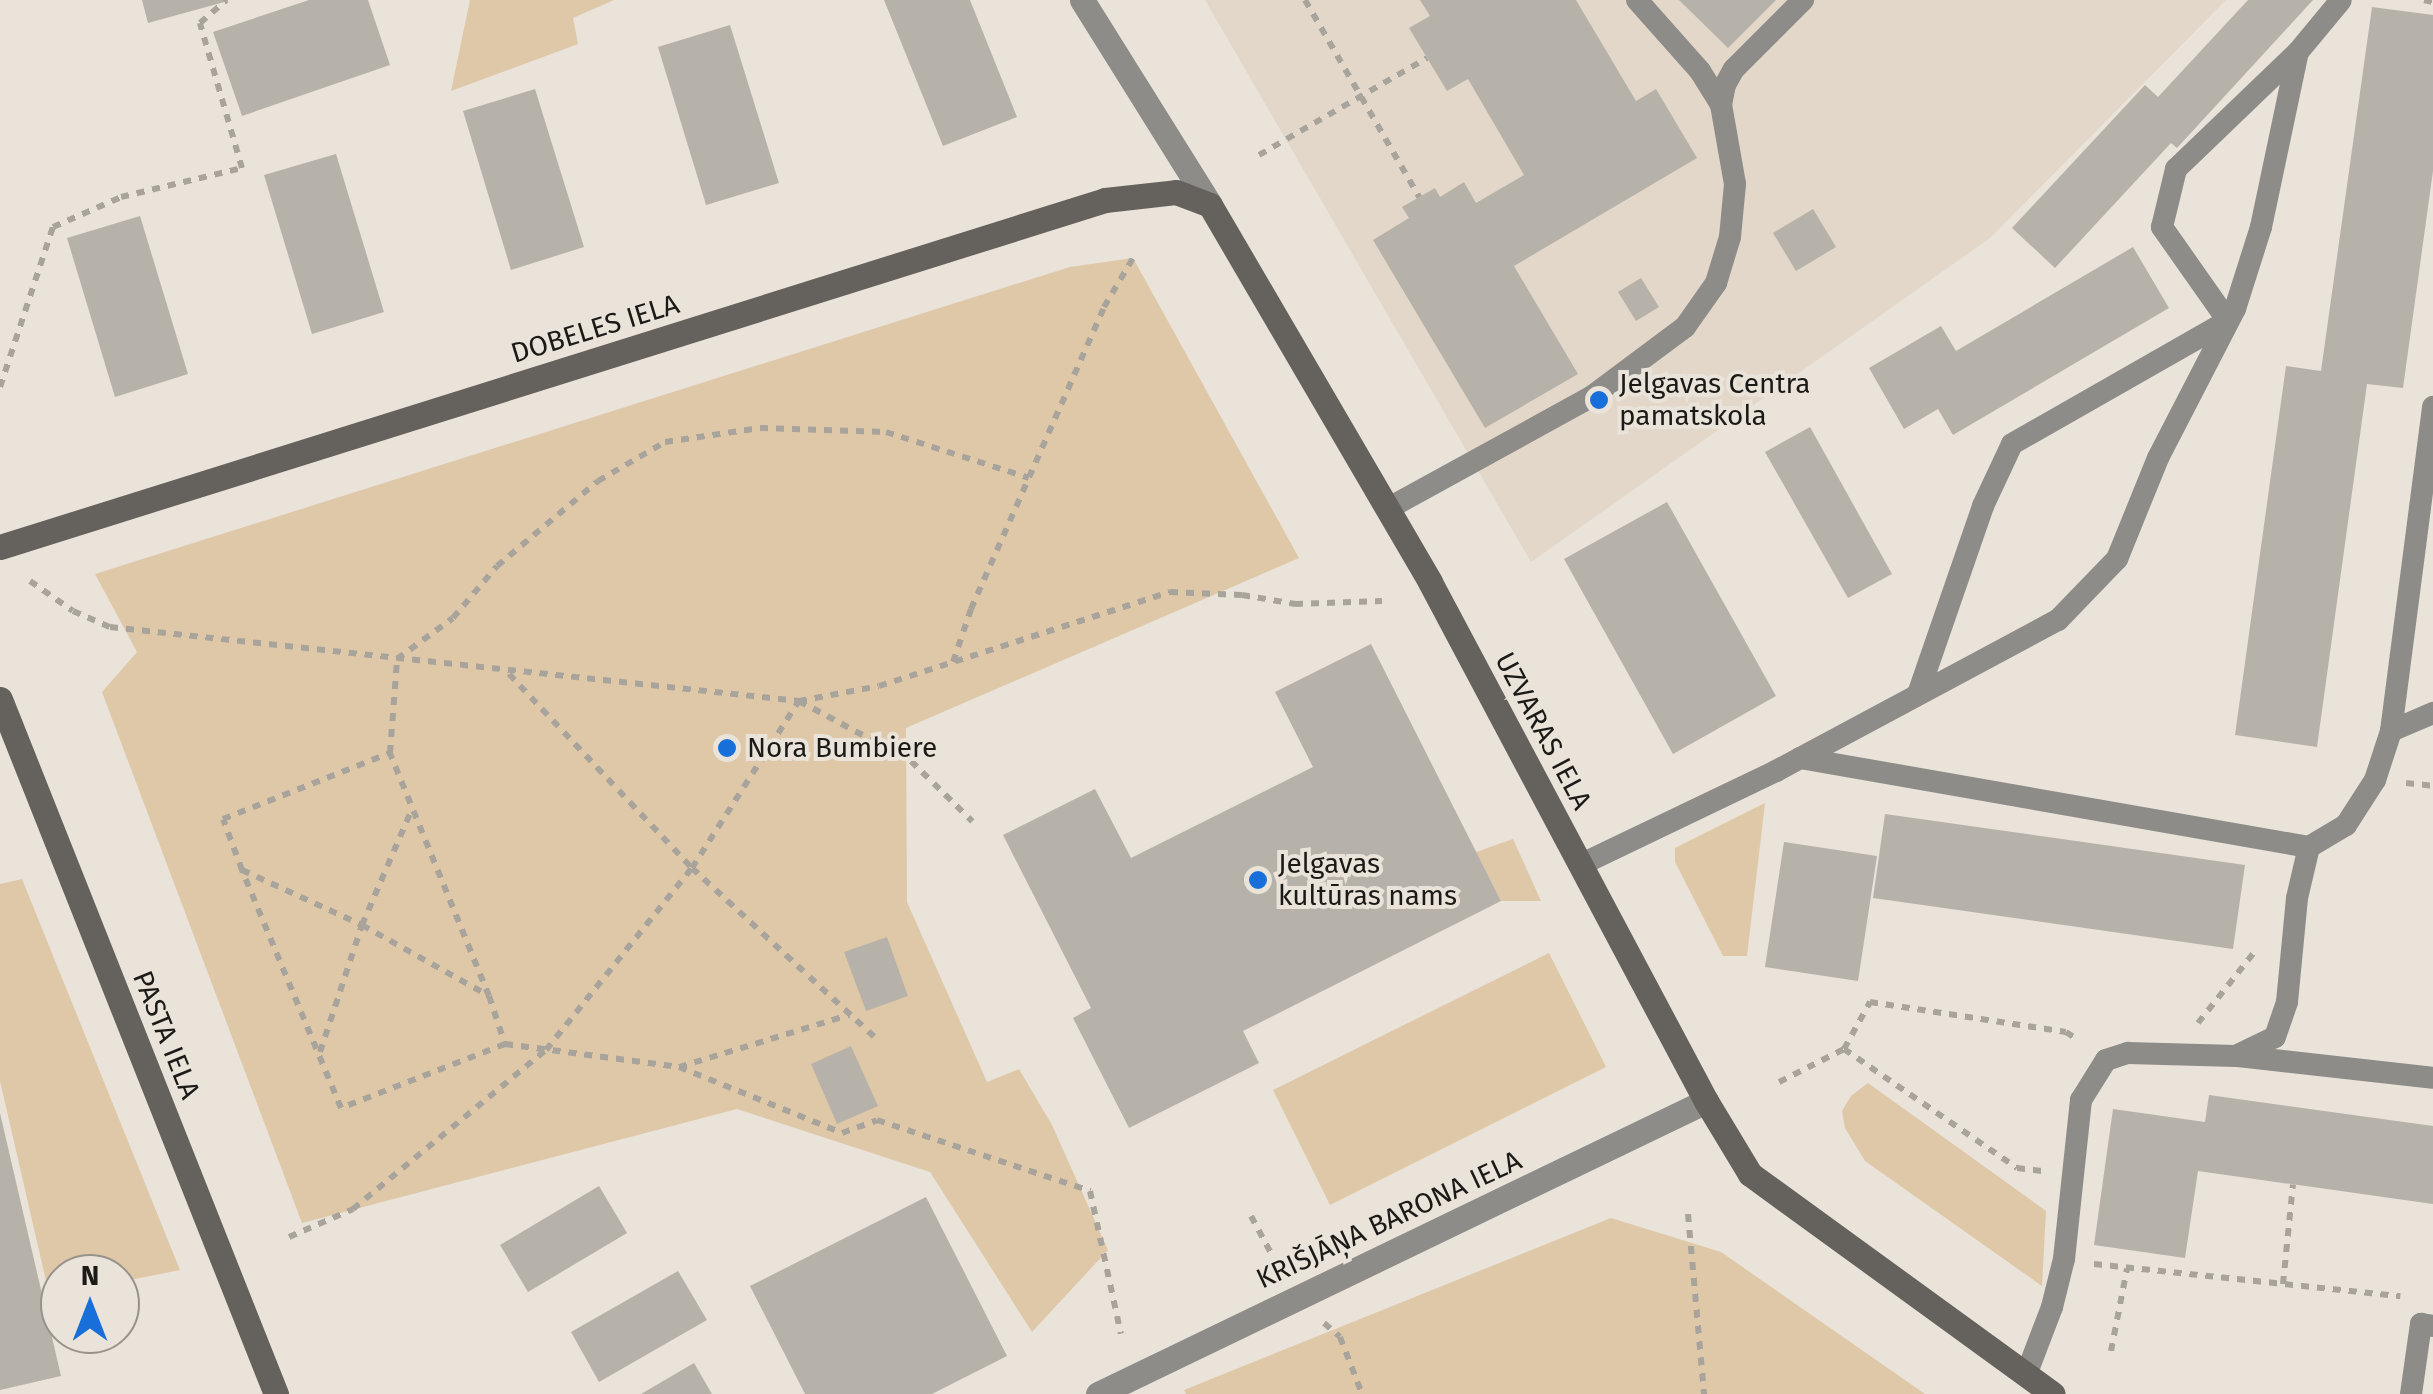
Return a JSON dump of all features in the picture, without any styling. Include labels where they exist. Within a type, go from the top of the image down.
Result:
[{"type":"main road","name":"DOBELES IELA","points":[[0,547],[1105,200],[1176,192],[1210,204]]},
{"type":"main road","name":"UZVARAS IELA","points":[[1210,204],[1389,508],[1706,1101],[1750,1174],[2052,1394]]},
{"type":"main road","name":"PASTA IELA","points":[[0,699],[276,1394]]},
{"type":"street","name":"UZVARAS IELA","points":[[1082,0],[1210,204]]},
{"type":"street","name":"KRIŠJĀŅA BARONA IELA","points":[[1098,1394],[1706,1101]]},
{"type":"lane","points":[[1389,508],[1590,396],[1685,327],[1716,282],[1730,238],[1735,184],[1721,105],[1700,71],[1637,0]]},
{"type":"lane","points":[[1721,105],[1734,69],[1804,0]]},
{"type":"lane","points":[[2228,321],[2162,227],[2176,169],[2298,52],[2341,0]]},
{"type":"lane","points":[[1580,865],[1800,758],[2058,620],[2117,560],[2158,458],[2228,321],[2261,227],[2298,52]]},
{"type":"lane","points":[[1918,694],[1983,506],[2012,444],[2228,321]]},
{"type":"lane","points":[[1800,758],[2309,847],[2346,825],[2375,780],[2391,731],[2433,408]]},
{"type":"lane","points":[[2391,731],[2433,713]]},
{"type":"lane","points":[[2236,1056],[2275,1037],[2286,1002],[2297,898],[2309,847]]},
{"type":"lane","points":[[2026,1375],[2052,1308],[2064,1259],[2081,1100],[2106,1060],[2128,1053],[2236,1056],[2433,1078]]},
{"type":"lane","points":[[2411,1394],[2427,1325]]},
{"type":"path","points":[[0,387],[53,227],[121,197],[242,168],[200,22],[226,0]]},
{"type":"path","points":[[1304,0],[1419,197]]},
{"type":"path","points":[[2424,0],[2433,2]]},
{"type":"path","points":[[1258,155],[1427,58]]},
{"type":"path","points":[[953,662],[1104,307],[1134,258]]},
{"type":"path","points":[[504,1044],[390,753],[397,659],[453,618],[496,566],[598,482],[664,442],[760,428],[886,432],[1029,478]]},
{"type":"path","points":[[30,581],[73,612],[110,627],[800,701],[880,686],[1170,592],[1242,594],[1295,604],[1382,601]]},
{"type":"path","points":[[508,672],[692,868],[879,1041]]},
{"type":"path","points":[[800,701],[911,760],[972,821]]},
{"type":"path","points":[[289,1237],[353,1209],[546,1050],[692,868],[800,701]]},
{"type":"path","points":[[390,753],[223,820],[341,1108],[504,1044],[679,1067],[842,1133],[877,1120],[1090,1191],[1121,1334]]},
{"type":"path","points":[[320,1053],[362,925],[412,809]]},
{"type":"path","points":[[242,870],[362,925],[488,996]]},
{"type":"path","points":[[2173,1054],[2260,945]]},
{"type":"path","points":[[1779,1082],[1844,1049],[1870,1002],[2066,1032],[2106,1060]]},
{"type":"path","points":[[679,1067],[850,1014]]},
{"type":"path","points":[[1844,1049],[2017,1168],[2073,1174]]},
{"type":"path","points":[[2283,1284],[2293,1184]]},
{"type":"path","points":[[1688,1214],[1704,1394]]},
{"type":"path","points":[[2064,1259],[2404,1297],[2427,1325]]},
{"type":"path","points":[[2111,1351],[2127,1269]]},
{"type":"shaded area","points":[[470,0],[614,0],[573,18],[578,44],[451,91]]},
{"type":"shaded area","name":"Jelgavas Centra pamatskola","points":[[1205,0],[2226,0],[1990,238],[1531,562]]},
{"type":"shaded area","points":[[1133,258],[1299,558],[906,728],[907,902],[987,1082],[1019,1069],[1052,1125],[1108,1250],[1032,1332],[930,1172],[737,1109],[302,1223],[102,692],[137,652],[95,574],[1070,267]]},
{"type":"shaded area","points":[[1765,803],[1747,956],[1723,956],[1675,862],[1675,848]]},
{"type":"shaded area","points":[[1513,839],[1541,901],[1501,901],[1476,852]]},
{"type":"shaded area","points":[[22,879],[180,1270],[140,1278],[140,1254],[40,1255],[0,1081],[0,884]]},
{"type":"shaded area","points":[[1549,953],[1606,1067],[1330,1205],[1273,1090]]},
{"type":"shaded area","points":[[1868,1083],[2046,1211],[2042,1286],[1865,1161],[1845,1128],[1842,1111],[1851,1096]]},
{"type":"shaded area","points":[[1611,1218],[1721,1252],[1925,1394],[1186,1394],[1184,1390]]},
{"type":"building","points":[[142,0],[228,0],[228,1],[148,23]]},
{"type":"building","points":[[309,0],[368,0],[390,65],[242,116],[213,32]]},
{"type":"building","points":[[884,0],[970,0],[1017,117],[943,146]]},
{"type":"building","points":[[1420,0],[1576,0],[1636,101],[1656,89],[1697,158],[1514,266],[1578,374],[1485,428],[1373,240],[1409,218],[1402,207],[1435,188],[1440,197],[1464,182],[1476,203],[1524,175],[1468,79],[1447,91],[1409,28],[1430,16]]},
{"type":"building","points":[[1679,0],[1776,0],[1728,48]]},
{"type":"building","points":[[2248,0],[2313,0],[2177,148],[2171,143],[2055,268],[2012,228],[2145,85],[2158,97]]},
{"type":"building","points":[[2372,7],[2433,15],[2433,171],[2403,388],[2367,384],[2317,747],[2235,735],[2286,366],[2321,371]]},
{"type":"building","points":[[730,25],[779,183],[706,205],[658,47]]},
{"type":"building","points":[[535,89],[584,247],[511,270],[463,111]]},
{"type":"building","points":[[336,154],[384,312],[312,334],[264,175]]},
{"type":"building","points":[[1813,209],[1836,247],[1796,271],[1773,233]]},
{"type":"building","points":[[140,216],[188,374],[115,397],[67,238]]},
{"type":"building","points":[[2133,247],[2169,308],[1953,435],[1938,409],[1904,429],[1869,368],[1941,326],[1956,351]]},
{"type":"building","points":[[1641,278],[1659,307],[1636,321],[1618,292]]},
{"type":"building","points":[[1810,427],[1892,574],[1848,598],[1765,452]]},
{"type":"building","points":[[1667,502],[1776,696],[1673,754],[1564,559]]},
{"type":"building","name":"Jelgavas kultūras nams","points":[[1371,644],[1501,901],[1243,1031],[1259,1063],[1129,1128],[1073,1018],[1091,1008],[1003,835],[1095,789],[1131,858],[1313,767],[1275,692]]},
{"type":"building","points":[[1885,814],[2245,865],[2233,949],[1873,898]]},
{"type":"building","points":[[1784,842],[1877,856],[1858,981],[1765,967]]},
{"type":"building","points":[[887,937],[908,996],[866,1011],[844,952]]},
{"type":"building","points":[[851,1046],[878,1106],[837,1124],[811,1064]]},
{"type":"building","points":[[2209,1095],[2433,1126],[2433,1204],[2198,1171],[2185,1258],[2094,1245],[2113,1109],[2205,1122]]},
{"type":"building","points":[[0,1113],[40,1285],[40,1354],[56,1354],[61,1376],[0,1390]]},
{"type":"building","points":[[599,1186],[627,1233],[528,1292],[500,1245]]},
{"type":"building","points":[[926,1197],[1007,1356],[932,1394],[805,1394],[750,1286]]},
{"type":"building","points":[[678,1271],[707,1320],[599,1382],[571,1332]]},
{"type":"building","points":[[694,1363],[712,1394],[641,1394]]},
{"type":"place","name":"Jelgavas Centra pamatskola","points":[[1599,400]]},
{"type":"place","name":"Nora Bumbiere","points":[[727,748]]},
{"type":"place","name":"Jelgavas kultūras nams","points":[[1258,880]]}]
